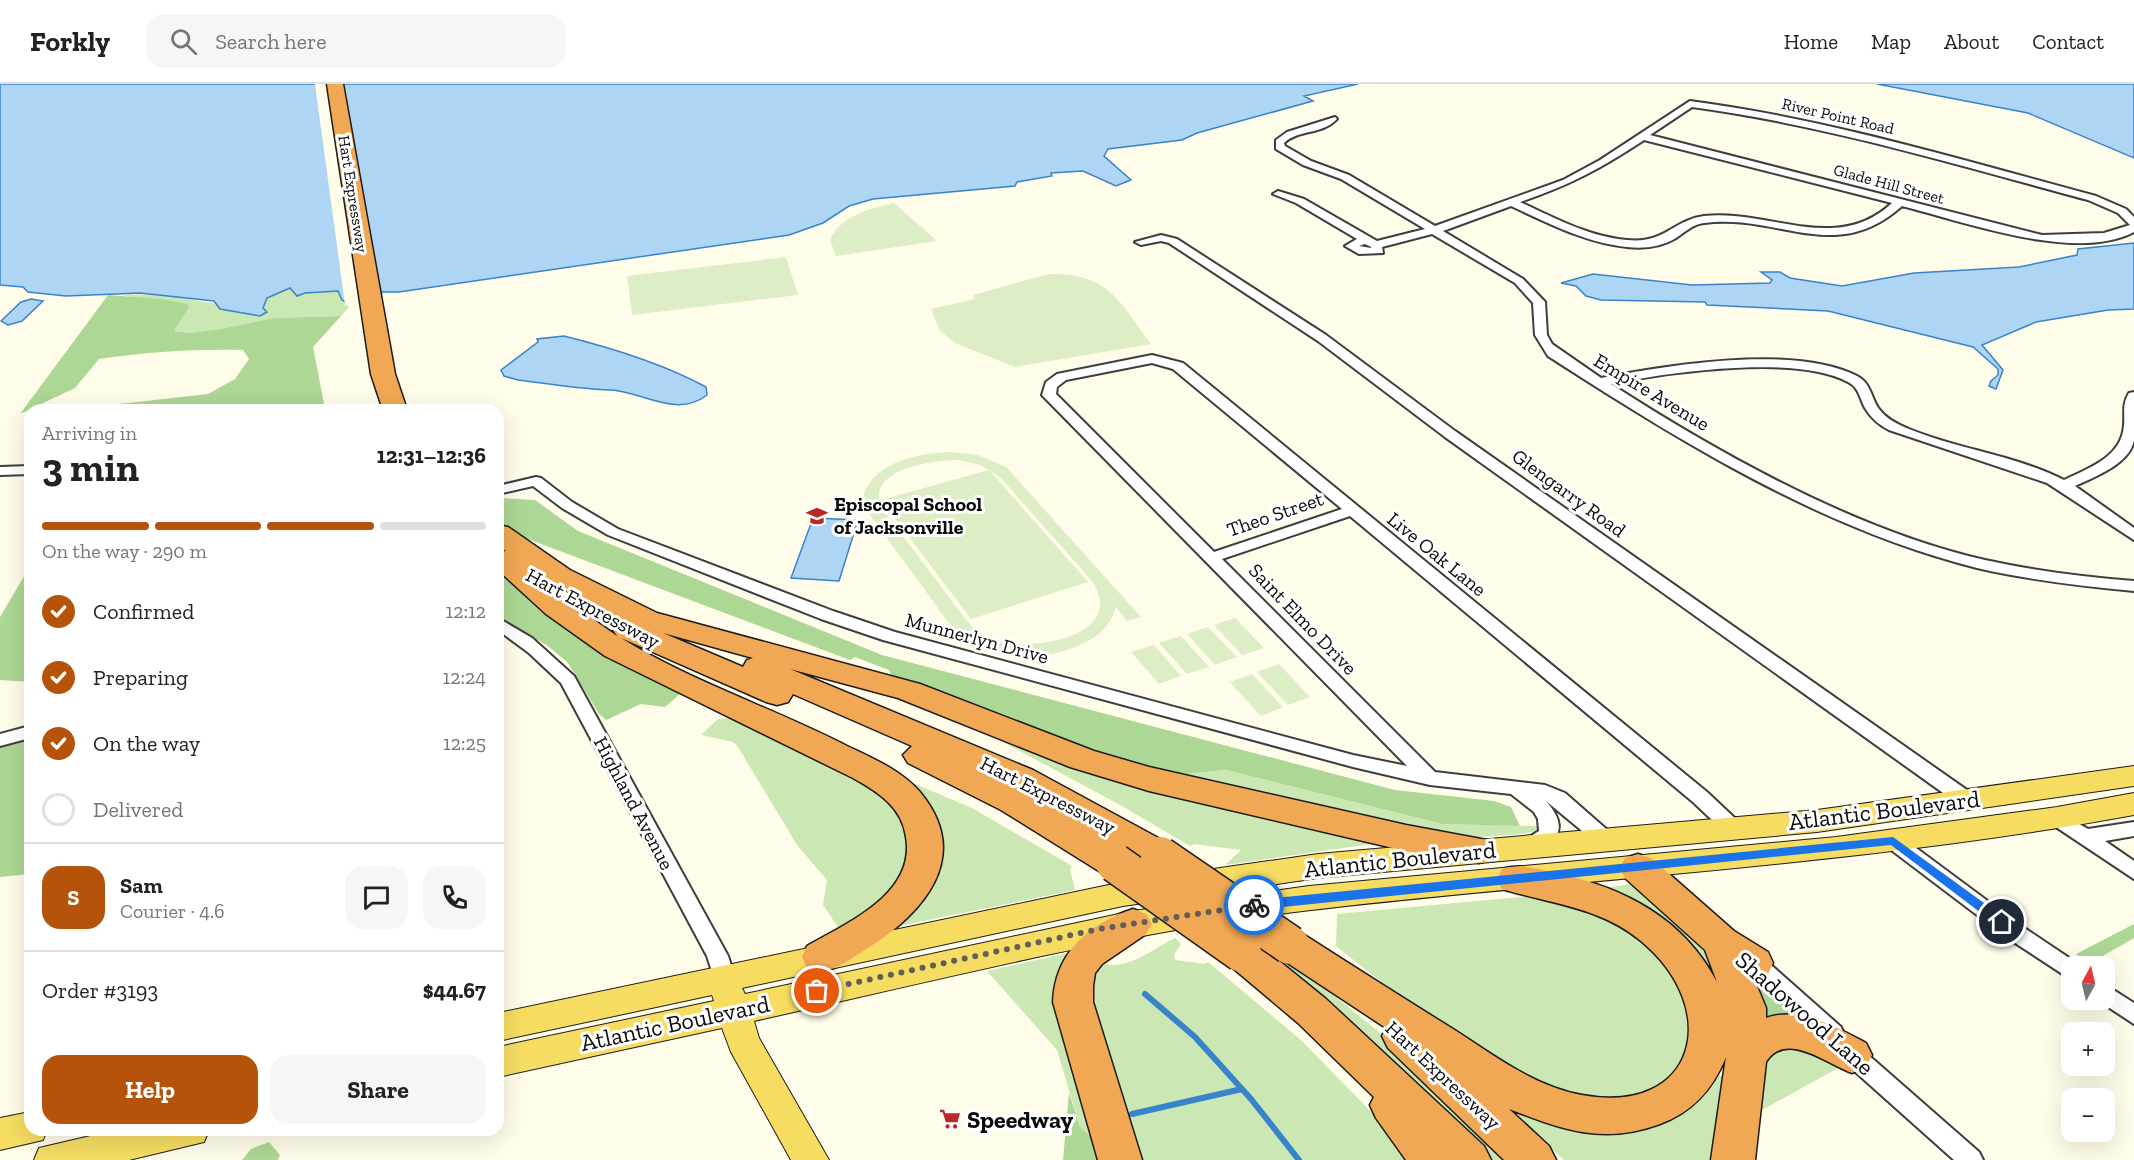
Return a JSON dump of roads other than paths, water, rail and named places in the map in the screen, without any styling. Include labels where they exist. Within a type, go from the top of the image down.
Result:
[{"type":"highway","name":"Hart Expressway","points":[[322,84],[362,360],[373,404]]},
{"type":"highway","name":"Hart Expressway","points":[[335,84],[383,374],[393,404]]},
{"type":"highway","name":"Hart Expressway","points":[[504,551],[560,576],[638,617],[981,760],[1058,798],[1160,856],[1290,945],[1420,1052],[1534,1160]]},
{"type":"highway","name":"Hart Expressway","points":[[504,552],[559,594],[627,630],[895,744],[980,784],[1061,828],[1242,953],[1312,1011],[1469,1160]]},
{"type":"highway","points":[[504,553],[555,607],[616,648],[697,690],[795,734],[854,764],[896,789],[911,804],[918,817],[926,845],[919,875],[912,888],[888,914],[821,957]]},
{"type":"highway","points":[[638,617],[909,692],[1082,759],[1140,777],[1406,838],[1479,850]]},
{"type":"highway","points":[[1290,945],[1522,1095],[1557,1108],[1592,1116],[1620,1116],[1648,1110],[1671,1099],[1691,1083],[1705,1063],[1711,1041],[1705,996],[1683,958],[1650,927],[1606,902],[1574,890],[1522,862]]},
{"type":"highway","name":"Shadowood Lane","points":[[1638,868],[1721,942],[1754,963]]},
{"type":"highway","points":[[1120,1160],[1073,1002],[1072,981],[1076,968],[1086,956],[1101,943],[1133,924]]},
{"type":"highway","points":[[1721,942],[1746,1008],[1746,1059],[1733,1160]]},
{"type":"highway","points":[[1312,1011],[1365,1072],[1432,1160]]},
{"type":"highway","points":[[1746,1059],[1758,1041],[1774,1033],[1790,1031],[1809,1034],[1852,1055]]},
{"type":"main road","name":"Atlantic Boulevard","points":[[504,1026],[728,994],[1133,924],[1309,898],[1522,862],[1606,840],[1826,820],[2134,776]]},
{"type":"main road","name":"Atlantic Boulevard","points":[[504,1060],[728,994],[821,957],[1123,894],[1318,866],[1479,850],[1522,862],[1638,868],[1893,841],[2057,818],[2134,804]]},
{"type":"main road","points":[[1606,840],[1638,868]]},
{"type":"main road","points":[[728,994],[742,1042],[811,1160]]},
{"type":"main road","points":[[0,1134],[24,1129]]},
{"type":"main road","points":[[52,1160],[162,1136]]},
{"type":"street","name":"River Point Road","points":[[1278,194],[1300,201],[1370,242],[1431,231],[1513,203],[1576,177],[1685,106],[1699,105],[1735,110],[1878,141],[2092,198],[2122,211],[2133,226]]},
{"type":"street","name":"Empire Avenue","points":[[1332,119],[1325,127],[1286,136],[1279,142],[1280,147],[1307,163],[1345,177],[1400,208],[1431,231],[1528,288],[1539,302],[1539,332],[1546,346],[1598,383],[1745,471],[1784,490],[1887,532],[1946,553],[2033,574],[2104,585],[2134,586]]},
{"type":"street","name":"Glade Hill Street","points":[[1641,136],[1898,203],[2053,239],[2083,238],[2133,226]]},
{"type":"street","points":[[1513,203],[1602,240],[1639,245],[1664,240],[1692,223],[1715,218],[1748,219],[1815,231],[1858,229],[1878,221],[1898,203]]},
{"type":"street","name":"Glengarry Road","points":[[1141,242],[1161,238],[1173,241],[1322,338],[1516,481],[1967,800]]},
{"type":"street","name":"Live Oak Lane","points":[[1096,369],[1152,359],[1178,366],[1700,797],[1734,828]]},
{"type":"street","points":[[1598,383],[1657,370],[1713,364],[1770,364],[1828,369],[1857,381],[1878,417],[1907,433],[2006,462],[2064,486],[2083,497],[2134,535]]},
{"type":"street","name":"Saint Elmo Drive","points":[[1096,369],[1062,377],[1051,385],[1049,395],[1213,557],[1430,778]]},
{"type":"street","points":[[2064,486],[2116,457],[2127,444],[2131,429],[2130,403],[2134,396]]},
{"type":"street","points":[[0,471],[24,470]]},
{"type":"street","name":"Munnerlyn Drive","points":[[504,489],[536,481],[567,505],[613,532],[889,636],[1342,758],[1430,778]]},
{"type":"street","name":"Theo Street","points":[[1213,557],[1351,511]]},
{"type":"street","name":"Highland Avenue","points":[[504,626],[519,635],[546,657],[568,680],[717,956],[728,994]]},
{"type":"street","points":[[0,740],[24,734]]},
{"type":"street","points":[[1430,778],[1538,790],[1558,798],[1606,840]]},
{"type":"street","points":[[1515,786],[1540,805],[1548,814],[1550,823],[1549,834],[1522,862]]},
{"type":"street","points":[[2057,818],[2134,871]]},
{"type":"street","points":[[2084,837],[2134,830]]},
{"type":"street","points":[[1893,841],[2013,931],[2061,962]]},
{"type":"street","name":"Shadowood Lane","points":[[1754,963],[1833,1034],[1852,1055],[1971,1160]]},
{"type":"street","points":[[2115,1001],[2134,1016]]},
{"type":"water","points":[[0,84],[1358,84],[1304,96],[1313,101],[1197,133],[1182,140],[1108,149],[1104,156],[1131,180],[1116,186],[1083,171],[1051,173],[1052,176],[1017,182],[1015,186],[873,199],[849,206],[823,223],[789,235],[399,292],[383,292],[351,305],[342,300],[338,291],[305,293],[297,296],[290,288],[267,298],[263,308],[267,312],[260,316],[220,309],[214,301],[140,293],[66,296],[28,292],[23,287],[0,285]]},
{"type":"water","points":[[1877,84],[2134,84],[2134,158],[2028,113]]},
{"type":"water","points":[[2134,243],[2134,309],[2108,310],[2036,322],[1982,345],[2003,370],[1996,389],[1989,386],[1998,375],[1998,369],[1973,347],[1828,311],[1707,305],[1705,302],[1601,300],[1586,296],[1576,286],[1561,283],[1593,274],[1692,285],[1770,283],[1772,280],[1761,272],[1780,272],[1790,278],[1842,286],[1914,273],[2019,267],[2077,255],[2078,249]]},
{"type":"water","points":[[31,299],[43,301],[22,321],[8,325],[1,321],[21,302]]},
{"type":"water","points":[[564,336],[654,363],[706,387],[707,395],[695,402],[671,404],[622,391],[553,385],[504,376],[501,370],[538,342],[537,339]]},
{"type":"water","points":[[813,518],[858,520],[839,581],[791,578]]},
{"type":"waterway","points":[[1145,994],[1195,1037],[1242,1089]]},
{"type":"waterway","points":[[1132,1114],[1242,1089]]},
{"type":"waterway","points":[[1242,1089],[1299,1160]]},
{"type":"place","name":"Episcopal School of Jacksonville","points":[[817,516]]},
{"type":"place","name":"Speedway","points":[[950,1119]]}]
